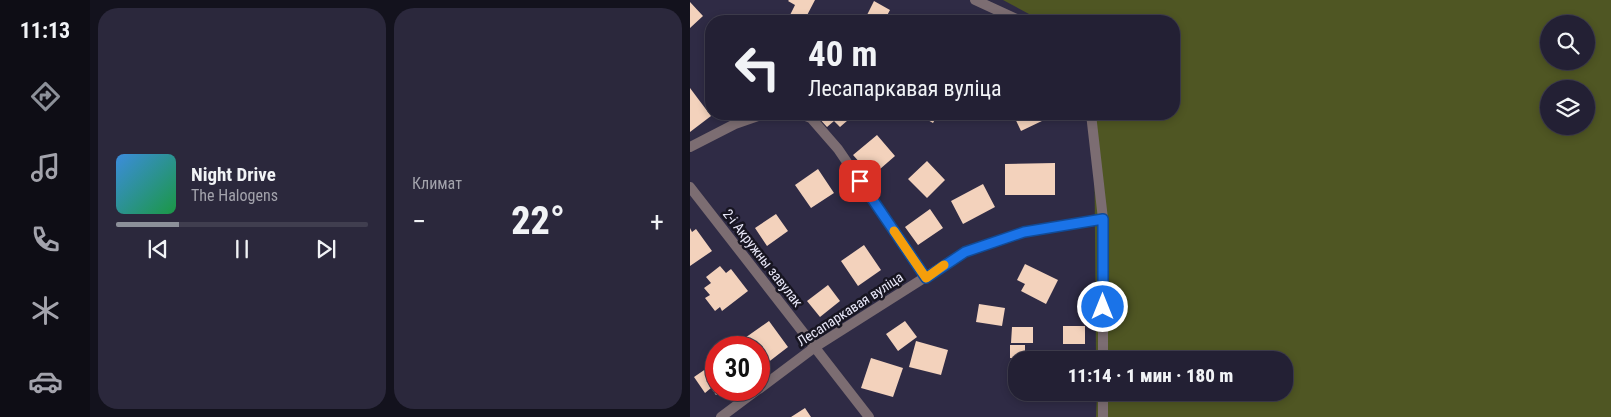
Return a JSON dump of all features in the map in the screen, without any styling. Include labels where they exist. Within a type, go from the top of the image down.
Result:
[{"type":"street","points":[[975,0],[1008,15]]},
{"type":"street","points":[[690,147],[747,120]]},
{"type":"street","points":[[813,120],[838,149],[926,278]]},
{"type":"street","points":[[1092,120],[1103,219],[1103,351]]},
{"type":"street","name":"2-і Акружны завулак","points":[[690,187],[869,417]]},
{"type":"street","name":"Лесапаркавая вуліца","points":[[770,380],[815,347],[965,252],[1024,232],[1103,219]]},
{"type":"street","name":"Лесапаркавая вуліца","points":[[721,417],[742,401]]},
{"type":"street","points":[[1103,401],[1103,417]]},
{"type":"green space","points":[[1003,0],[1611,0],[1611,417],[1096,417],[1097,401],[1293,401],[1293,351],[1096,351],[1094,120],[1180,120],[1180,15],[1031,15]]},
{"type":"building","points":[[815,0],[807,15],[790,15],[795,5],[788,1]]},
{"type":"building","points":[[874,1],[890,10],[887,15],[867,15]]},
{"type":"building","points":[[690,2],[703,16],[690,28]]},
{"type":"building","points":[[690,88],[705,108],[706,120],[690,132]]},
{"type":"building","points":[[821,120],[848,120],[840,127],[834,121],[827,127]]},
{"type":"building","points":[[1016,120],[1044,120],[1021,131]]},
{"type":"building","points":[[877,135],[895,156],[872,176],[853,155]]},
{"type":"building","points":[[927,161],[945,180],[927,198],[908,179]]},
{"type":"building","points":[[1055,163],[1055,195],[1005,195],[1005,164]]},
{"type":"building","points":[[818,169],[834,193],[811,208],[795,185]]},
{"type":"building","points":[[983,184],[995,207],[963,224],[951,201]]},
{"type":"building","points":[[930,209],[943,228],[918,245],[905,227]]},
{"type":"building","points":[[776,214],[788,231],[767,246],[755,228]]},
{"type":"building","points":[[690,228],[692,232],[696,229],[712,251],[690,266]]},
{"type":"building","points":[[864,245],[881,270],[858,286],[841,261]]},
{"type":"building","points":[[1025,264],[1058,280],[1046,304],[1021,291],[1025,284],[1017,280]]},
{"type":"building","points":[[720,266],[726,273],[731,269],[748,291],[722,311],[720,307],[715,311],[705,298],[710,295],[704,288],[711,283],[706,277]]},
{"type":"building","points":[[828,285],[840,301],[820,317],[807,301]]},
{"type":"building","points":[[979,304],[1005,308],[1002,326],[976,322]]},
{"type":"building","points":[[769,321],[788,347],[770,361],[770,336],[748,336]]},
{"type":"building","points":[[905,321],[917,337],[898,351],[886,334]]},
{"type":"building","points":[[1063,326],[1085,326],[1085,344],[1063,344]]},
{"type":"building","points":[[1012,327],[1033,327],[1033,343],[1011,343]]},
{"type":"building","points":[[916,341],[948,350],[941,375],[909,367]]},
{"type":"building","points":[[1010,345],[1025,345],[1025,351],[1010,351]]},
{"type":"building","points":[[871,358],[903,368],[893,397],[861,388]]},
{"type":"building","points":[[705,370],[705,393],[694,377]]},
{"type":"building","points":[[805,408],[811,417],[791,417]]},
{"type":"slow traffic","points":[[894,231],[926,278],[944,265]]},
{"type":"route","points":[[860,181],[926,278],[965,252],[1024,232],[1103,219],[1103,307]]}]
